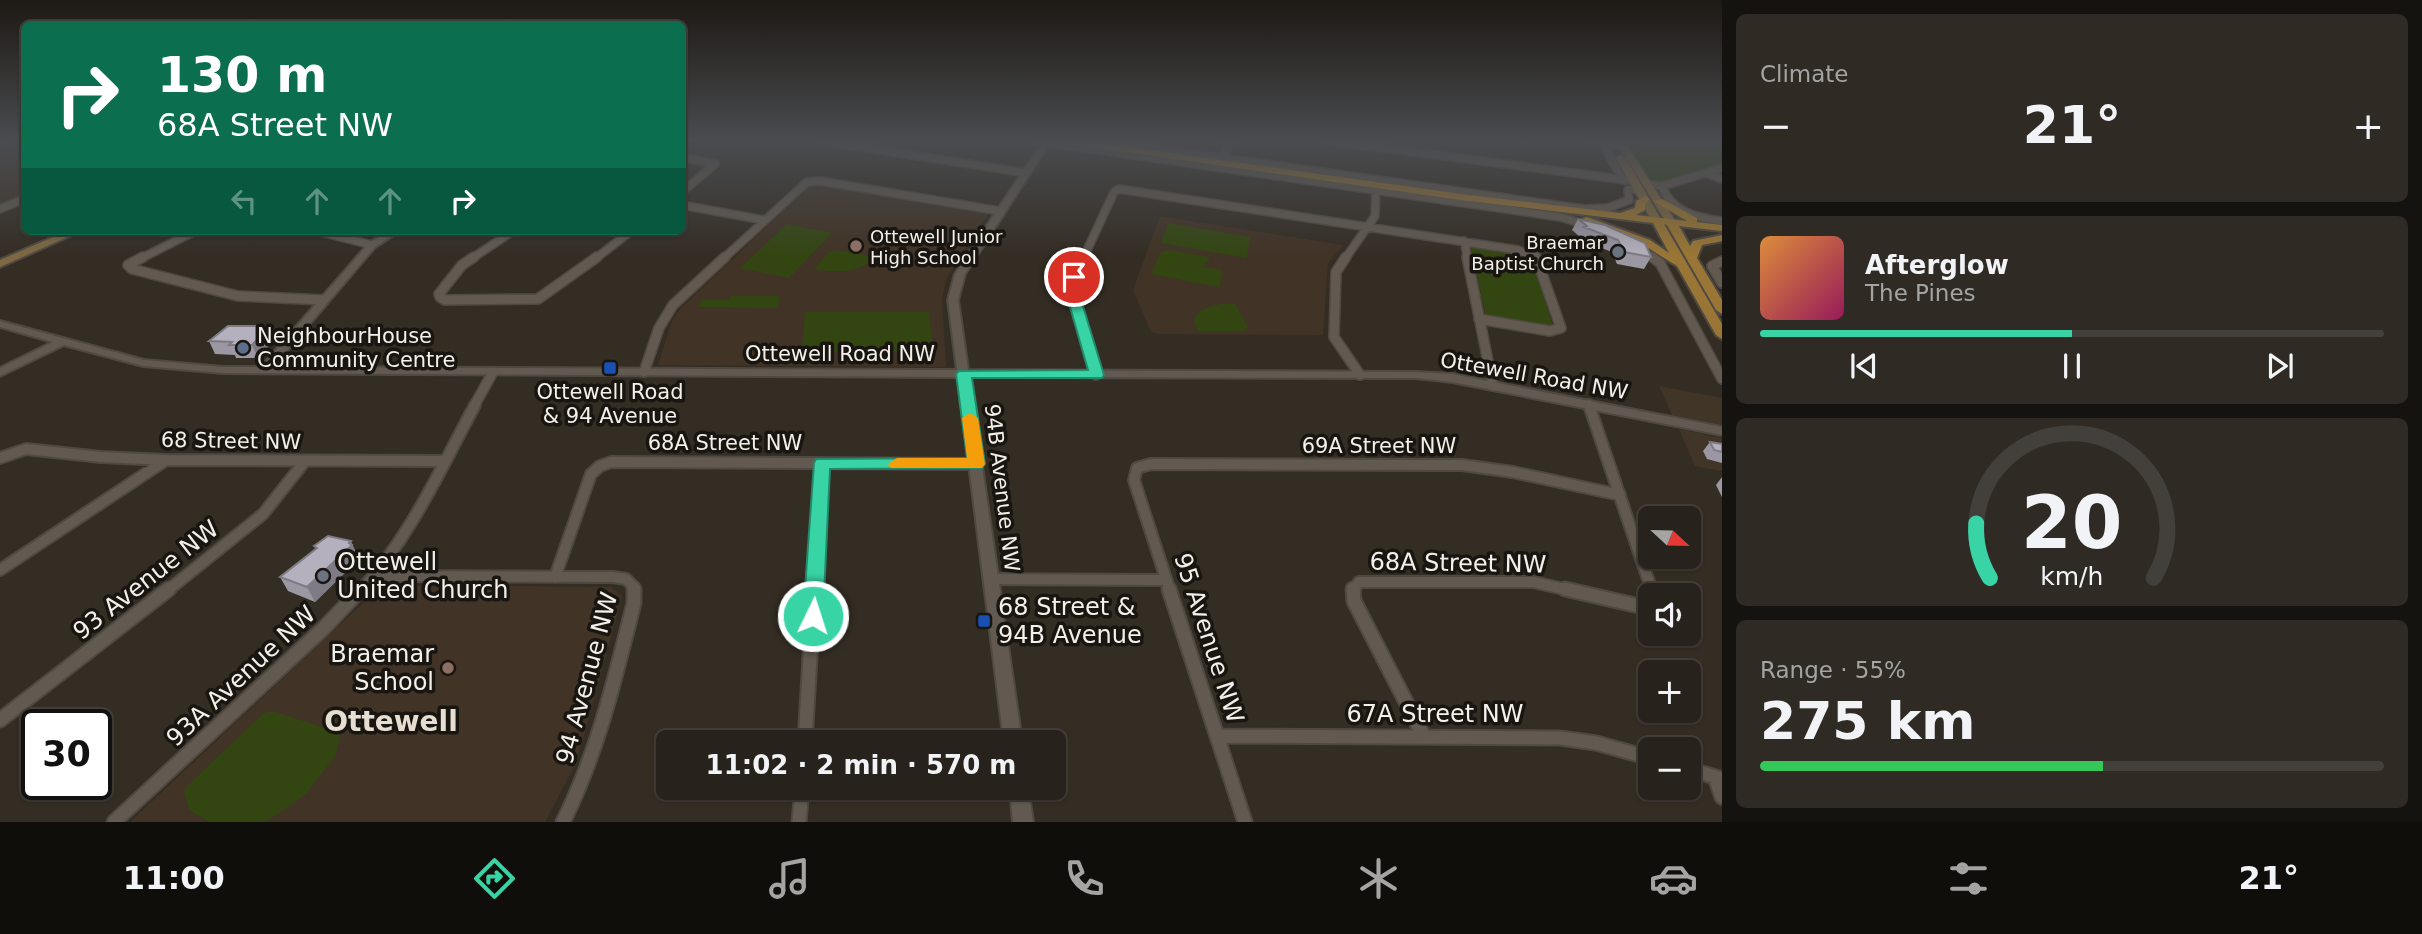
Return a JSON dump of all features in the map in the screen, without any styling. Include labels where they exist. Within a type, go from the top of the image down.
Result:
[{"type":"main road","points":[[1329,179],[1376,188],[1610,215],[1722,237]]},
{"type":"main road","points":[[1636,179],[1665,225],[1722,335]]},
{"type":"main road","points":[[1641,188],[1689,219],[1722,227]]},
{"type":"main road","points":[[1610,215],[1635,213],[1640,210],[1641,188]]},
{"type":"main road","points":[[1461,197],[1571,216],[1665,225],[1722,227]]},
{"type":"main road","points":[[1658,201],[1665,225]]},
{"type":"main road","points":[[1558,214],[1665,225]]},
{"type":"main road","points":[[1571,216],[1604,224],[1646,242],[1687,265],[1708,272],[1722,310]]},
{"type":"main road","points":[[0,261],[55,235]]},
{"type":"main road","points":[[0,261],[66,235]]},
{"type":"main road","points":[[1687,265],[1697,243],[1722,237]]},
{"type":"street","name":"94B Avenue NW","points":[[1011,730],[953,306],[954,288],[960,274],[1022,179]]},
{"type":"street","points":[[1316,179],[1571,219],[1645,251],[1657,259],[1664,270],[1722,379]]},
{"type":"street","points":[[1367,179],[1598,209],[1623,204],[1630,198],[1628,190],[1662,186],[1684,179]]},
{"type":"street","points":[[1618,179],[1641,188]]},
{"type":"street","points":[[644,372],[659,328],[673,305],[809,181],[1000,211]]},
{"type":"street","points":[[1662,186],[1666,197],[1677,207],[1699,217],[1722,221]]},
{"type":"street","points":[[1360,375],[1334,337],[1337,269],[1377,211],[1376,188]]},
{"type":"street","points":[[1097,375],[1073,293],[1074,277],[1114,192],[1119,189],[1464,241],[1518,250],[1536,256],[1540,261],[1561,328],[1550,331],[1479,319]]},
{"type":"street","points":[[0,209],[21,200]]},
{"type":"street","points":[[686,206],[764,220]]},
{"type":"street","points":[[187,235],[128,265],[132,269],[238,296],[324,300]]},
{"type":"street","points":[[333,235],[372,245]]},
{"type":"street","points":[[263,370],[372,245],[388,235]]},
{"type":"street","points":[[507,235],[462,265],[440,297],[445,300],[538,299],[550,293],[626,235]]},
{"type":"street","points":[[1464,241],[1493,386]]},
{"type":"street","points":[[1720,281],[1708,272],[1713,264],[1722,261]]},
{"type":"street","points":[[1664,270],[1687,265]]},
{"type":"street","name":"Ottewell Road NW","points":[[0,324],[143,363],[195,369],[1360,375],[1452,378],[1722,431]]},
{"type":"street","points":[[0,373],[61,342]]},
{"type":"street","name":"93A Avenue NW","points":[[114,822],[324,628],[374,576],[409,527],[493,372]]},
{"type":"street","points":[[1589,405],[1645,583]]},
{"type":"street","name":"68 Street NW","points":[[0,458],[18,450],[32,449],[101,457],[166,460],[445,461]]},
{"type":"street","points":[[0,570],[166,460]]},
{"type":"street","name":"93 Avenue NW","points":[[0,720],[246,530],[263,514],[305,461]]},
{"type":"street","name":"68A Street NW","points":[[555,577],[589,480],[600,466],[616,462],[976,464]]},
{"type":"street","points":[[806,730],[822,463]]},
{"type":"street","name":"69A Street NW","points":[[1137,468],[1151,464],[1475,466],[1619,495]]},
{"type":"street","name":"95 Avenue NW","points":[[1137,468],[1134,480],[1245,822]]},
{"type":"street","points":[[374,576],[555,577]]},
{"type":"street","name":"94 Avenue NW","points":[[555,577],[614,577],[631,583],[636,596],[600,737],[585,778],[563,822]]},
{"type":"street","points":[[991,579],[1166,580]]},
{"type":"street","name":"68A Street NW","points":[[1424,737],[1354,601],[1353,589],[1359,582],[1533,582],[1638,606]]},
{"type":"street","name":"67A Street NW","points":[[1217,736],[1560,738],[1638,755]]},
{"type":"street","points":[[1701,773],[1719,778],[1722,797]]},
{"type":"street","points":[[799,822],[801,800]]},
{"type":"street","points":[[1020,800],[1023,822]]},
{"type":"shaded area","points":[[0,179],[21,179],[21,197],[0,206]]},
{"type":"shaded area","points":[[820,183],[989,213],[946,279],[942,300],[946,367],[658,365],[672,321],[681,308],[811,185]]},
{"type":"shaded area","points":[[1160,216],[1343,245],[1328,264],[1323,335],[1151,332],[1133,290]]},
{"type":"shaded area","points":[[1659,386],[1722,398],[1722,425],[1672,415]]},
{"type":"shaded area","points":[[1679,429],[1722,438],[1722,471],[1695,466]]},
{"type":"shaded area","name":"Braemar School","points":[[386,585],[611,587],[622,596],[583,740],[573,769],[545,822],[130,822],[379,588]]},
{"type":"green space","points":[[1649,179],[1671,179],[1662,182]]},
{"type":"green space","points":[[1168,223],[1250,237],[1247,258],[1161,243]]},
{"type":"green space","points":[[787,224],[832,233],[789,278],[740,268]]},
{"type":"green space","points":[[1470,246],[1517,252],[1532,259],[1553,326],[1486,316]]},
{"type":"green space","points":[[838,250],[875,257],[862,267],[846,271],[814,269],[829,252]]},
{"type":"green space","points":[[1169,250],[1210,257],[1203,267],[1223,270],[1219,287],[1151,274],[1161,252]]},
{"type":"green space","points":[[731,296],[780,296],[778,308],[699,307],[701,300],[730,300]]},
{"type":"green space","points":[[1221,304],[1235,304],[1248,327],[1243,331],[1198,331],[1194,321],[1198,313]]},
{"type":"green space","points":[[805,312],[929,312],[933,352],[802,352]]},
{"type":"green space","points":[[273,711],[340,733],[336,755],[307,793],[262,822],[210,822],[189,810],[184,789],[264,713]]},
{"type":"building","points":[[1578,219],[1605,225],[1645,243],[1651,257],[1624,252],[1618,240],[1584,227],[1587,226]]},
{"type":"building","points":[[228,326],[269,326],[252,345],[229,345],[232,342],[209,341]]},
{"type":"building","points":[[1710,442],[1722,444],[1722,452],[1714,450]]},
{"type":"building","points":[[328,536],[351,541],[349,543],[352,545],[307,587],[280,577],[317,548],[314,546]]},
{"type":"slow traffic","points":[[897,464],[976,464],[970,418]]},
{"type":"place","name":"Ottewell Junior High School","points":[[856,246]]},
{"type":"place","name":"Braemar Baptist Church","points":[[1618,252]]},
{"type":"place","name":"NeighbourHouse Community Centre","points":[[243,348]]},
{"type":"place","name":"Ottewell Road & 94 Avenue","points":[[610,368]]},
{"type":"place","name":"Ottewell United Church","points":[[323,576]]},
{"type":"place","name":"68 Street & 94B Avenue","points":[[984,621]]},
{"type":"place","name":"Braemar School","points":[[448,668]]},
{"type":"district","name":"Ottewell","points":[[391,721]]},
{"type":"route","points":[[813,616],[822,463],[976,464],[964,374],[1097,375],[1073,293],[1074,277]]}]
